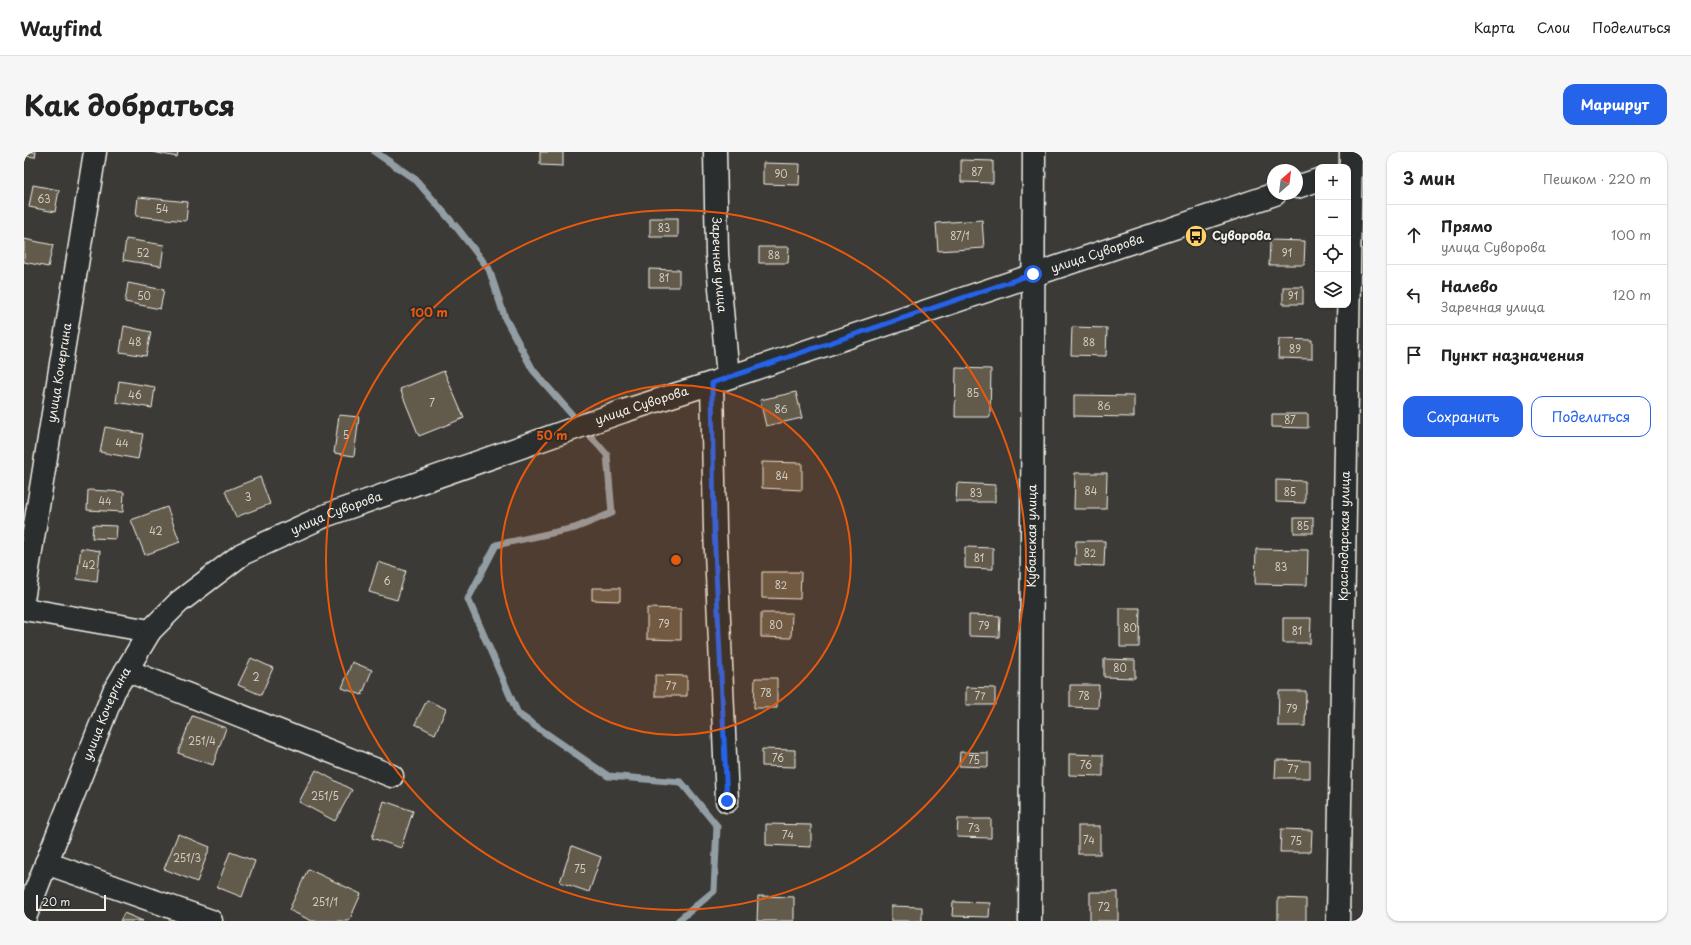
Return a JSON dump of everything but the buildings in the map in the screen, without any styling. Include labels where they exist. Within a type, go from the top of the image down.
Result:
[{"type":"street","name":"улица Кочергина","points":[[24,594],[95,152]]},
{"type":"street","name":"Заречная улица","points":[[715,152],[720,380],[714,529],[727,801]]},
{"type":"street","name":"Кубанская улица","points":[[1030,921],[1034,152]]},
{"type":"street","name":"Краснодарская улица","points":[[1338,921],[1353,164]]},
{"type":"street","points":[[1303,185],[1315,181]]},
{"type":"street","name":"улица Суворова","points":[[150,631],[179,602],[242,554],[327,515],[624,410],[720,380],[1267,197]]},
{"type":"street","points":[[24,609],[150,631]]},
{"type":"street","name":"улица Кочергина","points":[[24,920],[114,691],[150,631]]},
{"type":"street","points":[[126,670],[392,776]]},
{"type":"street","points":[[46,863],[211,921]]},
{"type":"waterway","points":[[375,152],[416,180],[458,229],[489,269],[505,318],[533,370],[607,455],[612,513],[575,528],[496,545],[468,599],[518,714],[608,776],[681,782],[717,826],[714,891],[678,921]]},
{"type":"place","name":"Суворова","points":[[1196,236]]},
{"type":"route","points":[[727,801],[714,529],[712,383],[1033,274]]}]
